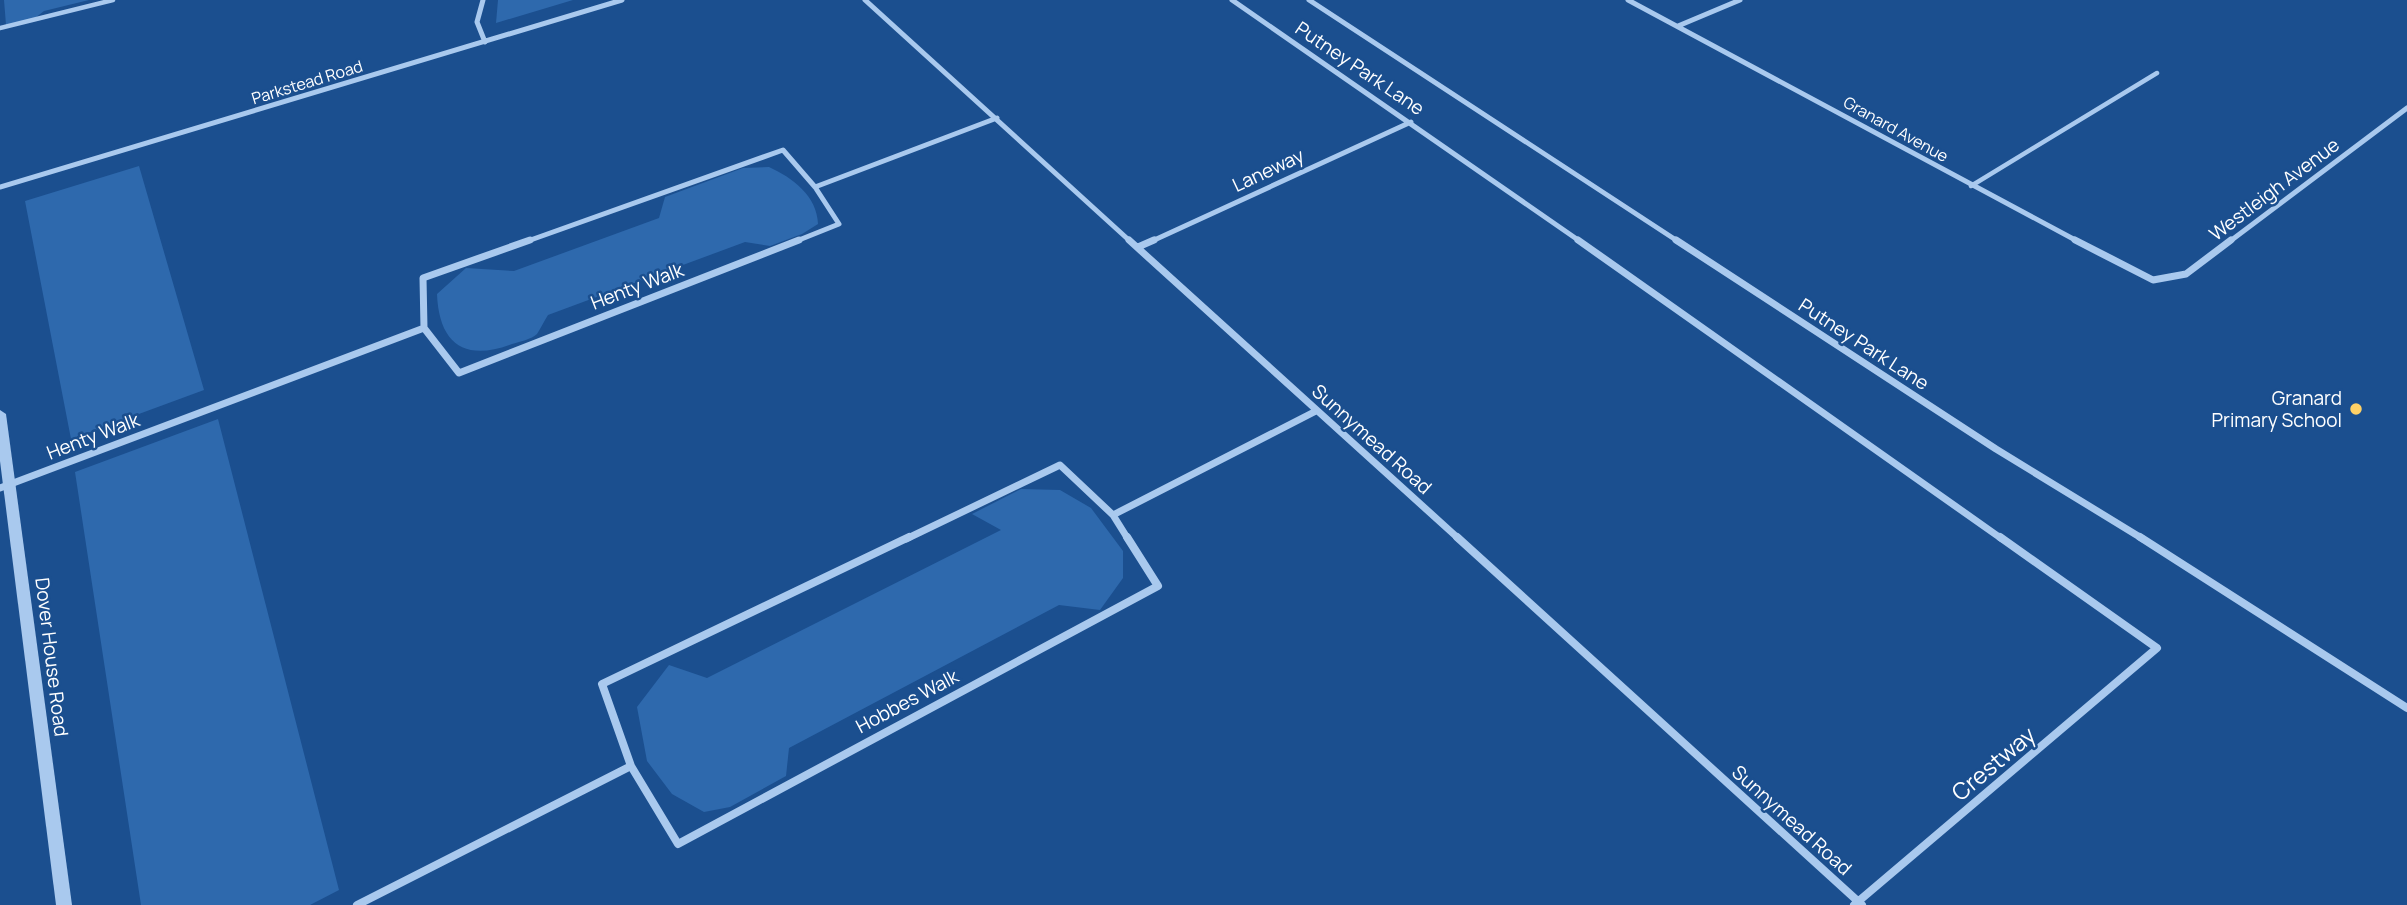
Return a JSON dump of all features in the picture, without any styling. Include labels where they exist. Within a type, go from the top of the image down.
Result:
[{"type":"street","points":[[483,0],[477,22],[485,42]]},
{"type":"street","name":"Parkstead Road","points":[[0,187],[622,0]]},
{"type":"street","name":"Sunnymead Road","points":[[865,0],[1858,904]]},
{"type":"street","name":"Putney Park Lane","points":[[1232,0],[1412,122],[2157,648]]},
{"type":"street","name":"Putney Park Lane","points":[[1309,0],[1996,449],[2210,580],[2407,708]]},
{"type":"street","name":"Granard Avenue","points":[[1628,0],[1971,186],[2153,280]]},
{"type":"street","points":[[1678,26],[1740,0]]},
{"type":"street","name":"Westleigh Avenue","points":[[2153,280],[2186,274],[2407,108]]},
{"type":"street","points":[[815,187],[997,118]]},
{"type":"street","name":"Laneway","points":[[1138,247],[1412,122]]},
{"type":"street","name":"Henty Walk","points":[[783,150],[815,187],[839,224],[459,373],[424,328],[423,278],[783,150]]},
{"type":"street","name":"Henty Walk","points":[[5,486],[424,328]]},
{"type":"street","points":[[1113,515],[1316,411]]},
{"type":"street","name":"Dover House Road","points":[[0,414],[5,486],[64,905]]},
{"type":"street","name":"Hobbes Walk","points":[[1060,465],[1113,515],[1158,586],[678,844],[631,766],[602,684],[1060,465]]},
{"type":"street","name":"Crestway","points":[[1858,904],[2157,648]]},
{"type":"street","points":[[357,905],[631,766]]},
{"type":"lane","points":[[0,28],[113,0]]},
{"type":"lane","points":[[1971,186],[2157,73]]},
{"type":"shaded area","points":[[4,0],[89,0],[44,11],[35,18],[6,25]]},
{"type":"shaded area","points":[[498,0],[573,0],[496,23]]},
{"type":"shaded area","points":[[139,166],[204,390],[71,439],[25,201]]},
{"type":"shaded area","points":[[769,167],[802,189],[813,205],[818,224],[802,234],[770,246],[745,242],[548,315],[537,334],[525,340],[481,351],[468,349],[449,337],[439,311],[437,294],[466,268],[514,271],[659,218],[665,197],[743,168]]},
{"type":"shaded area","points":[[218,419],[339,890],[310,905],[141,905],[75,472]]},
{"type":"shaded area","points":[[1021,489],[1060,490],[1091,508],[1123,551],[1123,578],[1100,610],[1059,605],[789,748],[786,776],[730,807],[704,812],[672,794],[647,761],[637,707],[669,665],[707,678],[1001,530],[972,514]]},
{"type":"place","name":"Granard Primary School","points":[[2356,409]]}]
